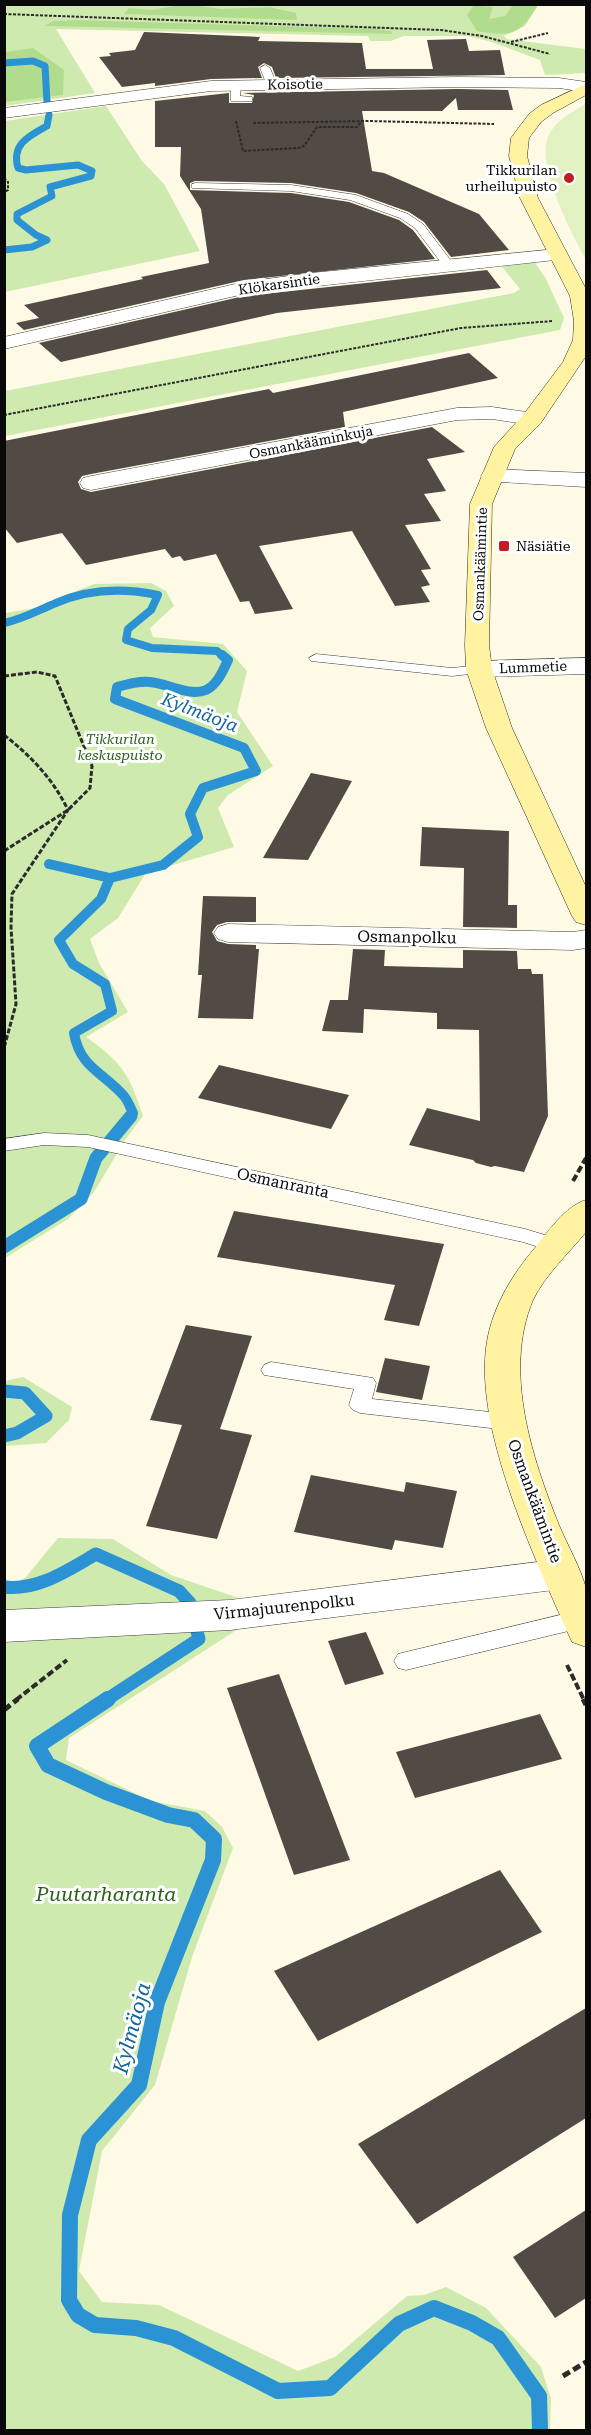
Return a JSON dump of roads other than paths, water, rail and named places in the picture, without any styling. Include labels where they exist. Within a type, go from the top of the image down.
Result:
[{"type":"street","name":"Koisotie","points":[[4,113],[176,89],[236,92],[272,85],[458,82],[559,83],[586,88]]},
{"type":"street","name":"Osmankäämintie","points":[[586,88],[535,118],[520,138],[518,156],[520,173],[529,198],[580,296],[584,321],[583,340],[573,363],[532,419],[505,447],[481,504],[477,645],[479,669],[499,728],[586,916]]},
{"type":"street","name":"Klökarsintie","points":[[4,343],[244,288],[311,279],[557,255]]},
{"type":"street","name":"Osmankääminkuja","points":[[91,483],[457,414],[492,413],[532,419]]},
{"type":"street","points":[[492,476],[586,480]]},
{"type":"street","name":"Lummetie","points":[[479,669],[586,666]]},
{"type":"street","name":"Osmanpolku","points":[[228,933],[573,941],[586,939]]},
{"type":"street","name":"Osmankäämintie","points":[[584,1625],[521,1471],[508,1422],[503,1351],[507,1327],[516,1300],[545,1260],[586,1211]]},
{"type":"street","name":"Virmajuurenpolku","points":[[4,1626],[120,1618],[160,1619],[230,1615],[562,1574]]},
{"type":"lane","points":[[266,68],[272,85]]},
{"type":"lane","points":[[236,92],[248,99]]},
{"type":"lane","points":[[196,186],[291,188],[352,197],[404,216],[419,226],[449,266]]},
{"type":"lane","points":[[316,658],[452,672],[479,669]]},
{"type":"lane","name":"Osmanranta","points":[[4,1145],[44,1139],[88,1141],[525,1236],[558,1246]]},
{"type":"lane","points":[[271,1370],[366,1383],[360,1406],[508,1422]]},
{"type":"lane","points":[[406,1661],[584,1625]]},
{"type":"waterway","name":"Kylmäoja","points":[[4,63],[33,61],[45,66],[47,102]]},
{"type":"waterway","name":"Kylmäoja","points":[[4,250],[32,247],[47,240],[36,235],[17,220],[17,214],[52,196],[50,187],[91,176],[92,171],[78,165],[26,170],[18,168],[16,160],[19,147],[28,137],[47,126],[49,115]]},
{"type":"waterway","name":"Kylmäoja","points":[[4,623],[68,598],[93,592],[145,593],[158,595],[151,610],[128,629],[126,640],[152,648],[217,651],[223,656]]},
{"type":"waterway","name":"Kylmäoja","points":[[110,878],[163,865],[198,837],[190,814],[203,788],[256,771],[244,748],[115,699],[117,687],[141,682],[156,683],[192,692],[206,690],[222,673],[228,660],[222,655]]},
{"type":"waterway","points":[[49,864],[110,878]]},
{"type":"waterway","name":"Kylmäoja","points":[[110,878],[101,899],[59,940],[73,964],[105,984],[112,1011],[74,1033],[81,1054],[87,1062],[125,1098],[133,1113],[130,1118]]},
{"type":"waterway","name":"Kylmäoja","points":[[4,1247],[81,1199],[96,1158],[131,1116]]},
{"type":"waterway","name":"Kylmäoja","points":[[4,1391],[25,1393],[46,1416],[17,1433],[4,1436]]},
{"type":"waterway","name":"Kylmäoja","points":[[4,1587],[41,1583],[64,1573],[96,1554],[179,1591],[190,1603],[199,1639],[106,1700]]},
{"type":"waterway","name":"Kylmäoja","points":[[108,1699],[37,1746],[48,1765],[106,1792],[168,1815],[194,1820],[214,1839],[213,1860],[157,2002],[139,2085],[89,2140],[70,2215],[69,2300],[78,2315],[95,2325],[136,2328],[174,2338],[278,2391],[330,2388],[399,2324],[434,2308],[472,2323],[498,2338],[539,2396],[540,2430]]},
{"type":"place","name":"Tikkurilan urheilupuisto","points":[[569,178]]},
{"type":"place","name":"Näsiätie","points":[[504,546]]},
{"type":"park label","name":"Tikkurilan keskuspuisto","points":[[120,748]]},
{"type":"park label","name":"Puutarharanta","points":[[106,1894]]}]
